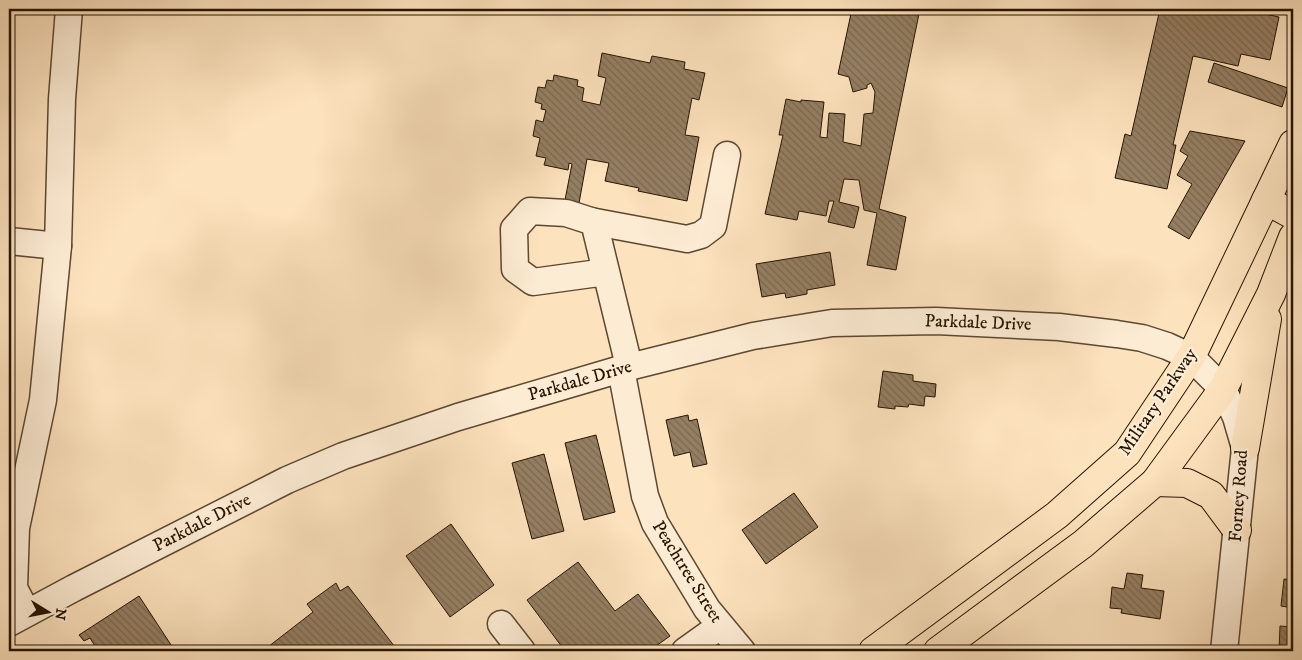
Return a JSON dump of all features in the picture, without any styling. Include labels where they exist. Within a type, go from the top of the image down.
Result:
[{"type":"main road","name":"Military Parkway","points":[[873,651],[1056,515],[1128,453],[1191,357],[1293,144]]},
{"type":"main road","points":[[1266,200],[1293,214]]},
{"type":"main road","points":[[938,651],[1083,544],[1155,482],[1223,389],[1271,294],[1293,237]]},
{"type":"main road","points":[[1245,448],[1271,294]]},
{"type":"main road","points":[[1155,482],[1187,483],[1210,495],[1237,530]]},
{"type":"street","points":[[18,618],[14,588],[16,528],[43,400],[58,246],[62,99],[69,9]]},
{"type":"street","points":[[606,272],[533,282],[515,269],[514,229],[530,211],[566,213],[590,221],[687,239],[701,235],[713,226],[727,155]]},
{"type":"street","name":"Peachtree Street","points":[[590,221],[594,222],[606,272],[625,368],[645,496],[655,523],[707,609],[742,651]]},
{"type":"street","points":[[9,241],[58,246]]},
{"type":"street","name":"Parkdale Drive","points":[[18,618],[287,480],[343,456],[458,417],[625,368],[753,336],[832,323],[863,321],[971,321],[1059,327],[1142,338],[1167,346],[1191,357]]},
{"type":"street","name":"Forney Road","points":[[1191,357],[1223,389],[1236,418],[1245,448],[1224,651]]},
{"type":"street","points":[[501,624],[522,651]]},
{"type":"street","points":[[685,651],[720,626]]},
{"type":"building","points":[[852,9],[920,9],[879,209],[906,217],[896,270],[867,265],[877,213],[864,210],[859,180],[844,179],[839,202],[859,207],[854,228],[828,222],[834,201],[829,201],[826,216],[799,211],[797,220],[765,214],[783,135],[779,135],[786,99],[801,102],[801,100],[824,102],[820,137],[827,138],[829,113],[845,114],[843,142],[861,146],[864,114],[873,113],[875,92],[871,83],[867,85],[867,88],[853,92],[849,77],[838,74]]},
{"type":"building","points":[[1160,9],[1242,9],[1279,17],[1270,60],[1241,54],[1238,66],[1193,56],[1173,145],[1176,145],[1167,189],[1115,178],[1125,134],[1131,136]]},
{"type":"building","points":[[602,53],[650,63],[652,56],[685,62],[684,69],[705,73],[699,100],[692,98],[685,135],[699,137],[687,201],[638,191],[639,188],[605,181],[609,163],[587,159],[579,203],[565,200],[572,164],[569,163],[568,170],[544,165],[546,158],[536,156],[540,138],[533,136],[536,120],[543,122],[546,110],[541,109],[542,104],[535,102],[538,87],[545,88],[547,80],[553,81],[554,75],[578,80],[577,86],[584,88],[582,101],[600,105],[606,78],[598,76]]},
{"type":"building","points":[[1214,63],[1288,88],[1282,107],[1208,82]]},
{"type":"building","points":[[1190,131],[1245,141],[1189,239],[1168,227],[1192,184],[1177,175],[1188,156],[1180,151]]},
{"type":"building","points":[[830,252],[835,285],[807,290],[807,294],[786,298],[785,293],[762,297],[756,264]]},
{"type":"building","points":[[883,371],[913,375],[913,381],[936,384],[935,397],[925,396],[924,406],[909,404],[908,407],[895,406],[895,409],[878,407]]},
{"type":"building","points":[[688,415],[689,421],[697,419],[707,464],[693,467],[690,452],[674,456],[666,420]]},
{"type":"building","points":[[596,435],[615,512],[584,520],[565,443]]},
{"type":"building","points":[[544,454],[564,531],[532,539],[512,463]]},
{"type":"building","points":[[794,493],[818,527],[766,564],[742,530]]},
{"type":"building","points":[[451,524],[494,585],[450,617],[406,556]]},
{"type":"building","points":[[578,562],[615,611],[638,594],[670,636],[649,651],[565,651],[527,600]]},
{"type":"building","points":[[1293,568],[1293,608],[1281,606],[1284,579],[1292,580]]},
{"type":"building","points":[[1127,573],[1143,575],[1141,588],[1164,591],[1160,619],[1121,613],[1122,609],[1110,608],[1112,587],[1124,589]]},
{"type":"building","points":[[336,583],[340,591],[348,586],[398,651],[264,651],[313,612],[307,604]]},
{"type":"building","points":[[139,596],[175,651],[98,651],[90,638],[84,641],[79,635]]},
{"type":"building","points":[[1280,626],[1293,627],[1293,651],[1279,651]]}]
